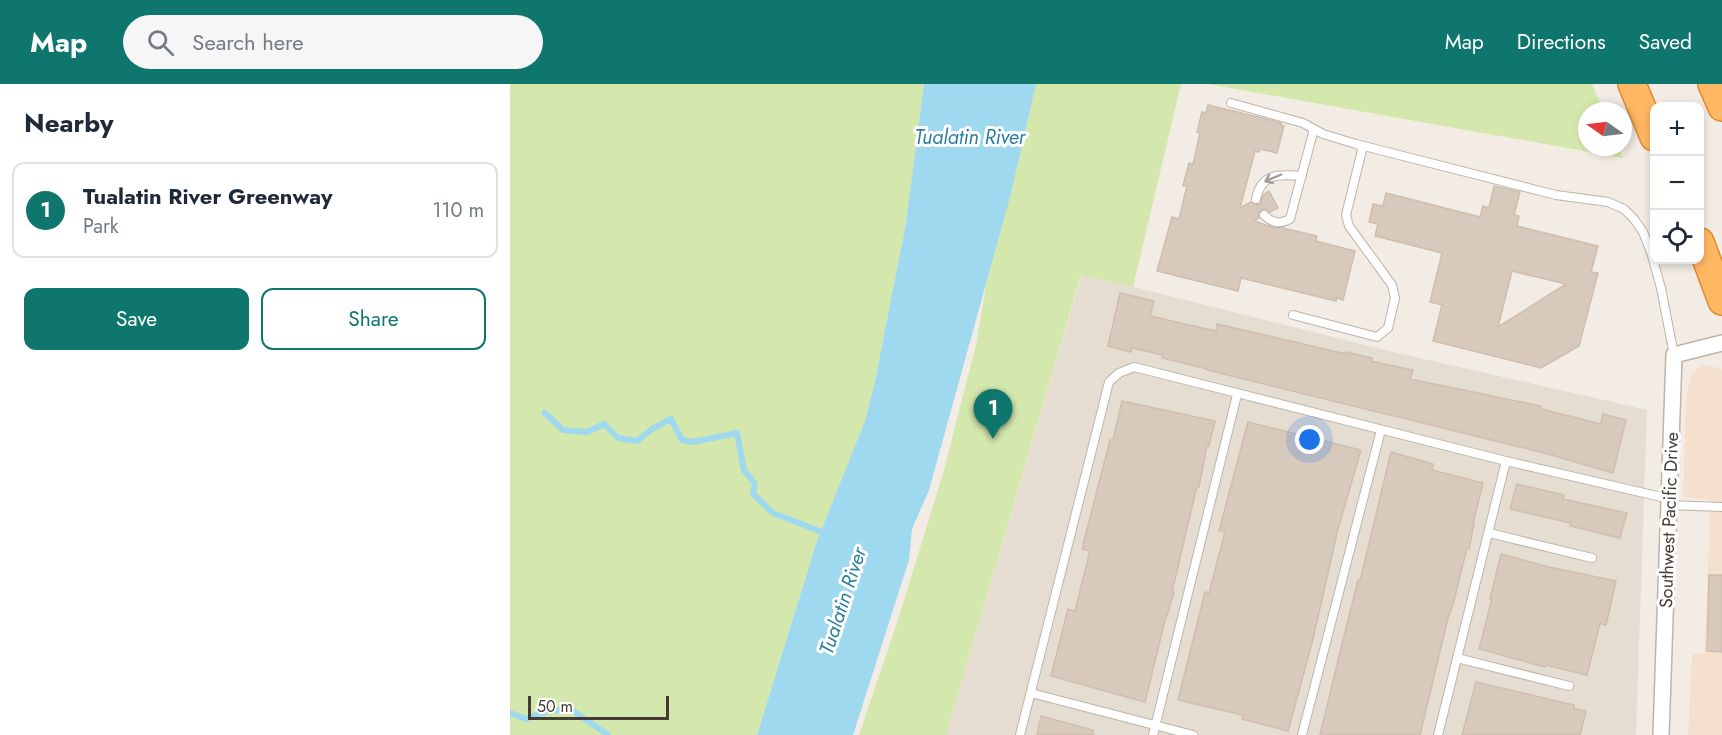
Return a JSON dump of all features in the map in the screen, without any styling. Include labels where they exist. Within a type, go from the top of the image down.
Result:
[{"type":"highway","points":[[1632,84],[1650,127]]},
{"type":"highway","points":[[1712,84],[1722,107]]},
{"type":"highway","points":[[1704,253],[1722,301]]},
{"type":"street","points":[[1674,355],[1722,343]]},
{"type":"street","name":"Southwest Pacific Drive","points":[[1661,735],[1674,355]]},
{"type":"lane","points":[[1231,103],[1303,123],[1323,134],[1364,146],[1556,195],[1608,202],[1624,209],[1643,232],[1651,252],[1661,288],[1674,355]]},
{"type":"lane","points":[[1264,216],[1281,223],[1290,219],[1314,129]]},
{"type":"lane","points":[[1293,315],[1377,337],[1388,328],[1395,298],[1392,285],[1349,226],[1346,215],[1364,146]]},
{"type":"lane","points":[[1256,199],[1258,188],[1272,176],[1284,174],[1302,176]]},
{"type":"lane","points":[[1020,735],[1109,382],[1119,372],[1134,367],[1237,395],[1670,502],[1722,507]]},
{"type":"lane","points":[[1153,735],[1237,395]]},
{"type":"lane","points":[[1302,735],[1381,430]]},
{"type":"lane","points":[[1438,735],[1506,461]]},
{"type":"lane","points":[[1489,532],[1592,558]]},
{"type":"lane","points":[[1457,658],[1569,686]]},
{"type":"lane","points":[[1031,693],[1193,735]]},
{"type":"shaded area","points":[[1082,274],[1389,351],[1647,410],[1636,735],[946,735]]},
{"type":"shaded area","points":[[1702,365],[1720,368],[1722,371],[1722,735],[1688,735],[1692,654],[1704,654],[1711,500],[1683,497],[1686,400],[1691,375]]},
{"type":"green space","points":[[510,84],[924,84],[906,223],[865,421],[817,541],[757,735],[510,735]]},
{"type":"green space","points":[[1006,84],[1181,84],[1133,287],[1081,275],[946,735],[859,735],[897,623],[944,470],[976,345],[985,293]]},
{"type":"green space","points":[[1208,84],[1592,84],[1600,102],[1578,102],[1578,150]]},
{"type":"water","name":"Tualatin River","points":[[924,84],[1036,84],[1010,197],[929,490],[912,529],[909,560],[853,735],[757,735],[817,541],[865,421],[906,223]]},
{"type":"building","points":[[1208,105],[1281,123],[1284,126],[1277,153],[1260,149],[1259,152],[1255,151],[1240,208],[1251,202],[1255,205],[1260,204],[1263,195],[1269,191],[1278,208],[1270,212],[1266,209],[1262,210],[1258,213],[1259,218],[1254,221],[1317,236],[1316,241],[1355,251],[1343,300],[1337,298],[1336,301],[1241,278],[1238,291],[1157,271],[1172,217],[1179,219],[1187,186],[1183,186],[1189,163],[1193,164],[1202,112],[1206,113]]},
{"type":"building","points":[[1494,186],[1520,192],[1514,215],[1519,216],[1517,226],[1598,246],[1591,272],[1598,273],[1579,346],[1541,368],[1433,341],[1442,305],[1430,302],[1442,253],[1375,236],[1378,224],[1369,222],[1373,204],[1383,206],[1386,193],[1480,217],[1483,206],[1489,208]],"holes":[[[1512,271],[1566,284],[1498,327]]]},
{"type":"building","points":[[1120,293],[1154,301],[1150,316],[1216,331],[1217,324],[1372,358],[1371,361],[1413,370],[1410,379],[1541,406],[1541,409],[1601,424],[1603,414],[1626,420],[1613,473],[1548,454],[1207,370],[1162,358],[1163,355],[1132,348],[1131,352],[1108,346]]},
{"type":"building","points":[[1122,401],[1215,421],[1209,446],[1207,445],[1199,487],[1197,486],[1172,592],[1174,592],[1145,702],[1051,676],[1068,609],[1075,611],[1090,551],[1082,549]]},
{"type":"building","points":[[1248,422],[1361,450],[1338,529],[1312,643],[1288,731],[1242,719],[1243,715],[1178,700],[1205,592],[1209,593],[1225,532],[1219,531]]},
{"type":"building","points":[[1391,452],[1433,464],[1432,470],[1483,483],[1469,549],[1467,548],[1448,618],[1420,735],[1320,735],[1358,580],[1360,581]]},
{"type":"building","points":[[1517,484],[1564,495],[1563,499],[1627,513],[1620,538],[1570,526],[1571,523],[1510,509]]},
{"type":"building","points":[[1501,554],[1616,581],[1606,625],[1600,623],[1587,675],[1546,665],[1545,667],[1479,649]]},
{"type":"building","points":[[1709,575],[1722,575],[1722,652],[1707,651]]},
{"type":"building","points":[[1476,682],[1574,705],[1574,709],[1586,711],[1580,735],[1462,735]]},
{"type":"building","points":[[1041,716],[1093,730],[1093,735],[1037,735]]},
{"type":"waterway","points":[[545,413],[563,430],[587,432],[604,424],[618,438],[637,441],[652,429],[671,419],[682,440],[693,442],[737,433],[744,470],[755,484],[753,494],[773,513],[827,534]]},
{"type":"waterway","points":[[510,713],[526,719],[541,713],[569,708],[608,735]]},
{"type":"place","name":"Tualatin River Greenway","points":[[993,439]]}]
